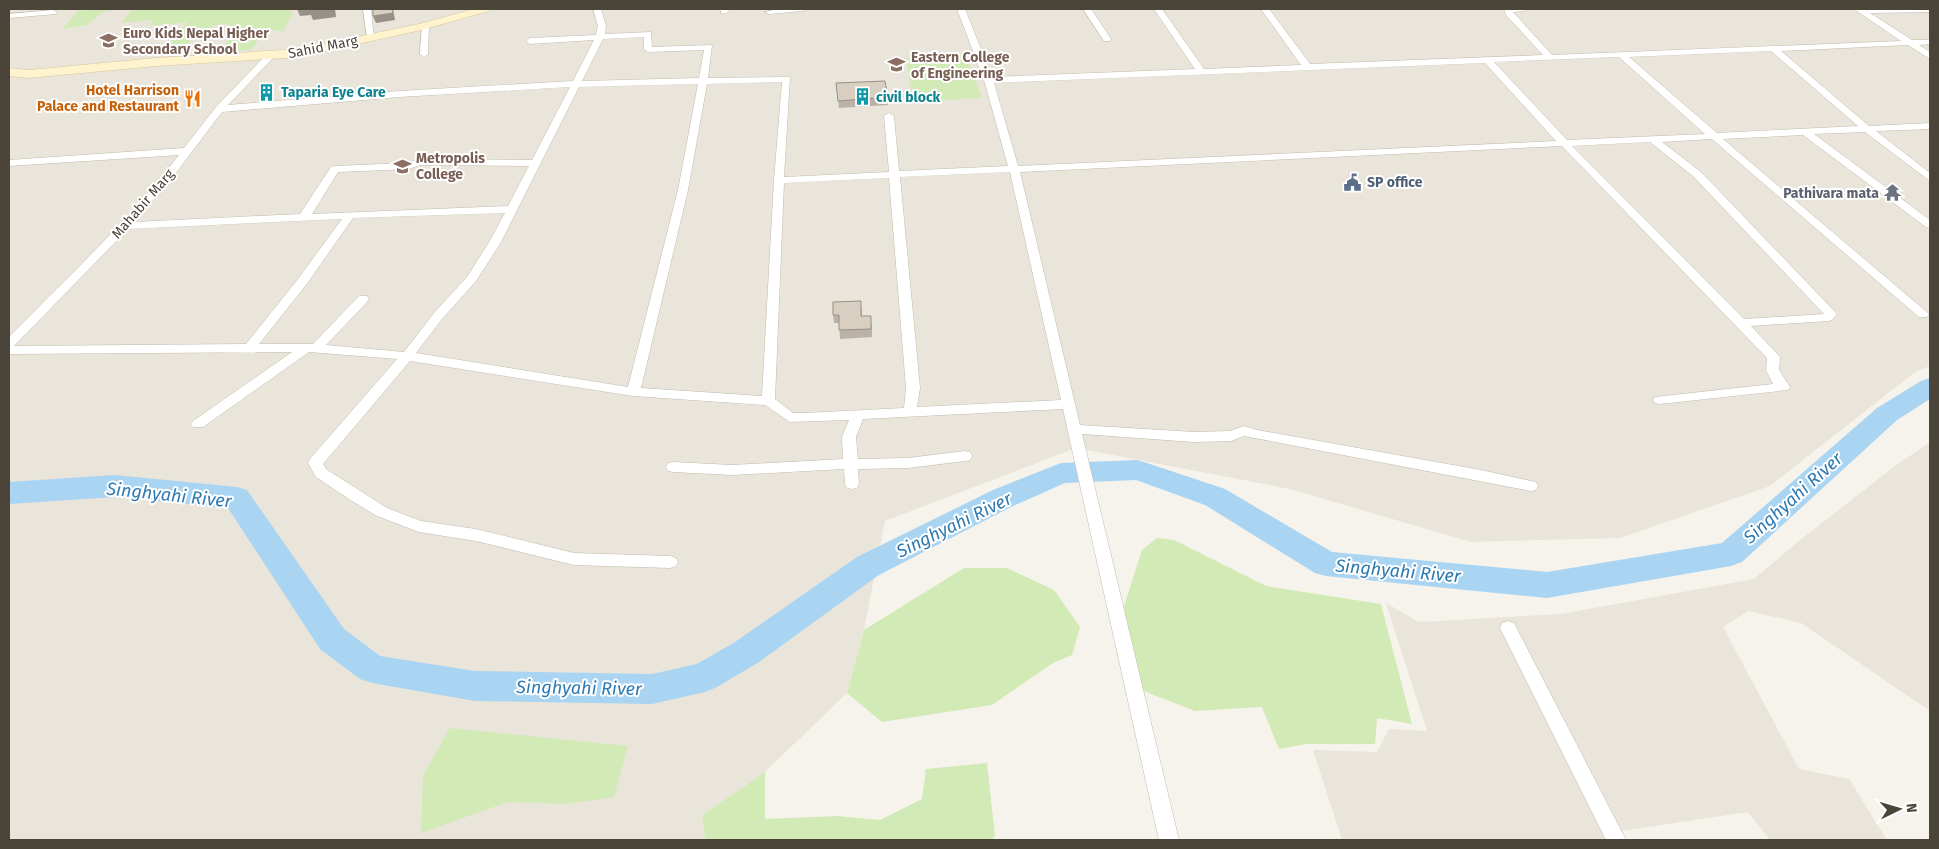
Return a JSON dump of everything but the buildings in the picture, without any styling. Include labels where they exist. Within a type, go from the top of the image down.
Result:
[{"type":"main road","name":"Sahid Marg","points":[[9,72],[29,74],[156,62],[299,53],[425,26],[485,9]]},
{"type":"street","points":[[368,9],[371,38]]},
{"type":"street","points":[[597,9],[602,26],[600,37],[494,244],[472,279],[438,316],[407,356],[316,463],[321,473],[382,512],[419,526],[476,536],[574,559],[670,562]]},
{"type":"street","points":[[769,12],[803,9]]},
{"type":"street","points":[[961,9],[989,80],[1014,169],[1169,840]]},
{"type":"street","points":[[1087,9],[1107,39]]},
{"type":"street","points":[[1158,9],[1201,72]]},
{"type":"street","points":[[1265,9],[1307,67]]},
{"type":"street","points":[[1521,9],[1508,9],[1509,13],[1550,58]]},
{"type":"street","points":[[1860,10],[1930,10]]},
{"type":"street","points":[[1860,10],[1930,56]]},
{"type":"street","points":[[9,16],[53,12]]},
{"type":"street","points":[[424,54],[425,26]]},
{"type":"street","points":[[530,41],[648,34],[648,49],[709,47],[683,190],[633,392]]},
{"type":"street","points":[[989,80],[1930,42]]},
{"type":"street","points":[[1773,48],[1867,129],[1930,178]]},
{"type":"street","points":[[1622,55],[1714,136],[1924,314]]},
{"type":"street","name":"Mahabir Marg","points":[[9,344],[125,226],[188,151],[219,109],[270,56]]},
{"type":"street","points":[[1488,61],[1565,144],[1774,357],[1771,374],[1784,387],[1660,400]]},
{"type":"street","points":[[219,109],[399,94],[576,84],[787,79],[779,180],[768,401]]},
{"type":"street","points":[[889,116],[913,388],[910,413]]},
{"type":"street","points":[[779,180],[1930,126]]},
{"type":"street","points":[[1805,132],[1930,226]]},
{"type":"street","points":[[1654,140],[1697,174],[1831,314],[1828,317],[1740,323]]},
{"type":"street","points":[[9,163],[188,151]]},
{"type":"street","points":[[9,174],[23,162]]},
{"type":"street","points":[[304,217],[335,169],[409,166],[420,162],[536,163]]},
{"type":"street","points":[[125,226],[512,209]]},
{"type":"street","points":[[249,349],[302,282],[350,215]]},
{"type":"street","points":[[198,424],[310,349],[363,299]]},
{"type":"street","points":[[9,350],[310,349],[407,356],[633,392],[768,401],[790,417],[804,418],[1067,404]]},
{"type":"street","points":[[852,484],[849,437],[857,416]]},
{"type":"street","points":[[1075,434],[1194,437],[1231,436],[1244,431],[1256,436],[1471,473],[1531,486]]},
{"type":"street","points":[[673,466],[732,470],[908,463],[965,456]]},
{"type":"street","points":[[1508,628],[1616,840]]},
{"type":"shaded area","points":[[9,9],[1930,9],[1930,366],[1915,372],[1770,486],[1620,538],[1471,542],[1290,489],[1076,448],[885,521],[864,630],[847,693],[765,772],[702,815],[705,840],[9,840]]},
{"type":"shaded area","points":[[1930,442],[1930,711],[1801,623],[1748,611],[1723,627],[1799,769],[1849,779],[1887,840],[1770,840],[1748,812],[1621,831],[1626,840],[1342,840],[1313,750],[1377,752],[1389,729],[1427,731],[1386,603],[1419,622],[1561,614],[1754,579],[1795,544],[1895,466]]},
{"type":"green space","points":[[124,9],[105,11],[87,25],[62,29],[78,11]]},
{"type":"green space","points":[[132,9],[292,9],[292,14],[283,32],[267,28],[251,50],[219,51],[236,30],[228,24],[215,25],[205,34],[196,35],[176,55],[160,56],[187,22],[150,26],[152,20],[121,23]]},
{"type":"green space","points":[[965,53],[982,98],[913,102],[906,58]]},
{"type":"green space","points":[[1157,538],[1174,540],[1266,586],[1381,604],[1412,724],[1377,718],[1375,744],[1307,744],[1279,749],[1262,707],[1195,711],[1136,688],[1124,606],[1142,550]]},
{"type":"green space","points":[[964,568],[1007,568],[1054,590],[1080,627],[1072,655],[1053,663],[992,705],[882,722],[847,693],[864,630]]},
{"type":"green space","points":[[450,728],[628,746],[614,797],[566,804],[508,802],[421,833],[423,775]]},
{"type":"green space","points":[[987,763],[995,836],[992,840],[705,840],[702,815],[765,772],[765,819],[837,816],[880,820],[922,799],[926,769]]},
{"type":"waterway","name":"Singhyahi River","points":[[9,493],[115,486],[237,498],[332,639],[372,669],[475,686],[652,689],[705,677],[747,652],[868,566],[1003,498],[1061,473],[1137,470],[1215,497],[1326,564],[1547,585],[1731,554],[1887,414],[1930,387]]},
{"type":"place","name":"Euro Kids Nepal Higher Secondary School","points":[[109,41]]},
{"type":"place","name":"Eastern College of Engineering","points":[[897,65]]},
{"type":"place","name":"Taparia Eye Care","points":[[267,92]]},
{"type":"place","name":"civil block","points":[[862,97]]},
{"type":"place","name":"Hotel Harrison Palace and Restaurant","points":[[193,98]]},
{"type":"place","name":"Metropolis College","points":[[402,166]]},
{"type":"place","name":"SP office","points":[[1353,182]]},
{"type":"place","name":"Pathivara mata","points":[[1893,193]]}]
